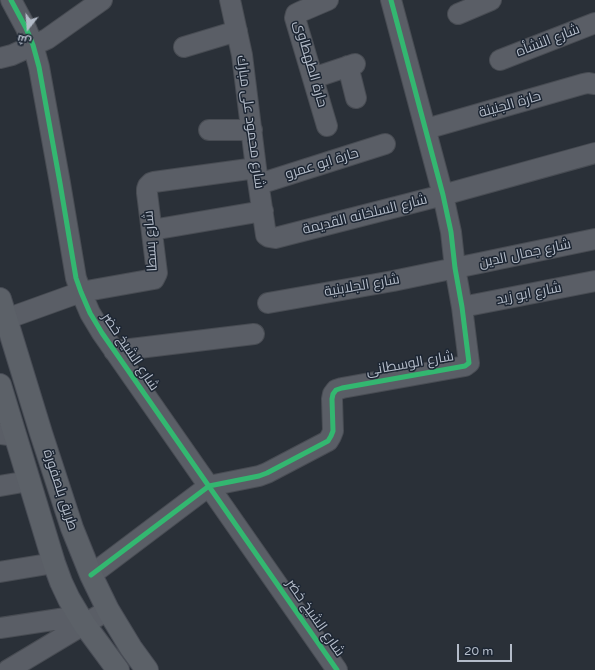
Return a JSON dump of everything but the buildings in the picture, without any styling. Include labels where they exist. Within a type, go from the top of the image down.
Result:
[{"type":"main road","name":"طريق بلصفورة","points":[[3,309],[72,528],[91,575],[108,610],[131,648],[147,670]]},
{"type":"main road","name":"طريق بلصفورة","points":[[0,385],[8,435],[29,481],[61,582],[81,620],[110,667]]},
{"type":"street","name":"شارع الشيخ خضر","points":[[11,0],[26,28],[33,45],[39,67],[76,278],[90,313],[114,351],[337,670]]},
{"type":"street","points":[[0,58],[47,39],[102,0]]},
{"type":"street","name":"شارع محمود على مبارك","points":[[230,0],[242,55],[266,235],[268,237],[275,238]]},
{"type":"street","name":"حارة الطهطاوى","points":[[327,126],[295,18],[296,14],[328,0]]},
{"type":"street","name":"شارع الوسطانى","points":[[91,575],[209,486],[260,476],[328,441],[332,431],[332,399],[336,390],[465,366],[469,362],[451,232],[426,129],[391,0]]},
{"type":"street","points":[[458,14],[491,0]]},
{"type":"street","name":"شارع النشأه","points":[[500,60],[595,23]]},
{"type":"street","points":[[184,47],[237,31]]},
{"type":"street","points":[[313,78],[351,65],[356,98]]},
{"type":"street","name":"حارة الجنينة","points":[[426,129],[583,84],[595,84]]},
{"type":"street","points":[[209,130],[252,130]]},
{"type":"street","name":"حارة ابو عمرو","points":[[258,176],[385,144]]},
{"type":"street","name":"شارع السلخانه القديمة","points":[[275,238],[443,195],[595,153]]},
{"type":"street","name":"شارع بسطا","points":[[3,309],[81,292],[154,279],[156,274],[147,189],[148,186],[154,182],[258,176]]},
{"type":"street","points":[[152,230],[263,211]]},
{"type":"street","name":"شارع جمال الدين","points":[[456,268],[595,239]]},
{"type":"street","name":"شارع الجلابنية","points":[[268,303],[393,281],[456,268]]},
{"type":"street","name":"شارع ابو زيد","points":[[462,307],[595,282]]},
{"type":"street","points":[[114,351],[254,334]]},
{"type":"street","points":[[0,486],[29,481]]},
{"type":"street","points":[[0,572],[54,563]]},
{"type":"street","points":[[8,670],[81,620],[108,610]]},
{"type":"street","points":[[0,628],[81,620]]},
{"type":"cycle path","points":[[11,0],[26,28],[33,45],[39,67],[76,278],[90,313],[102,333],[337,670]]},
{"type":"cycle path","points":[[91,575],[209,486],[267,473],[328,441],[333,431],[332,399],[336,390],[465,366],[469,363],[451,232],[443,195],[391,0]]}]
